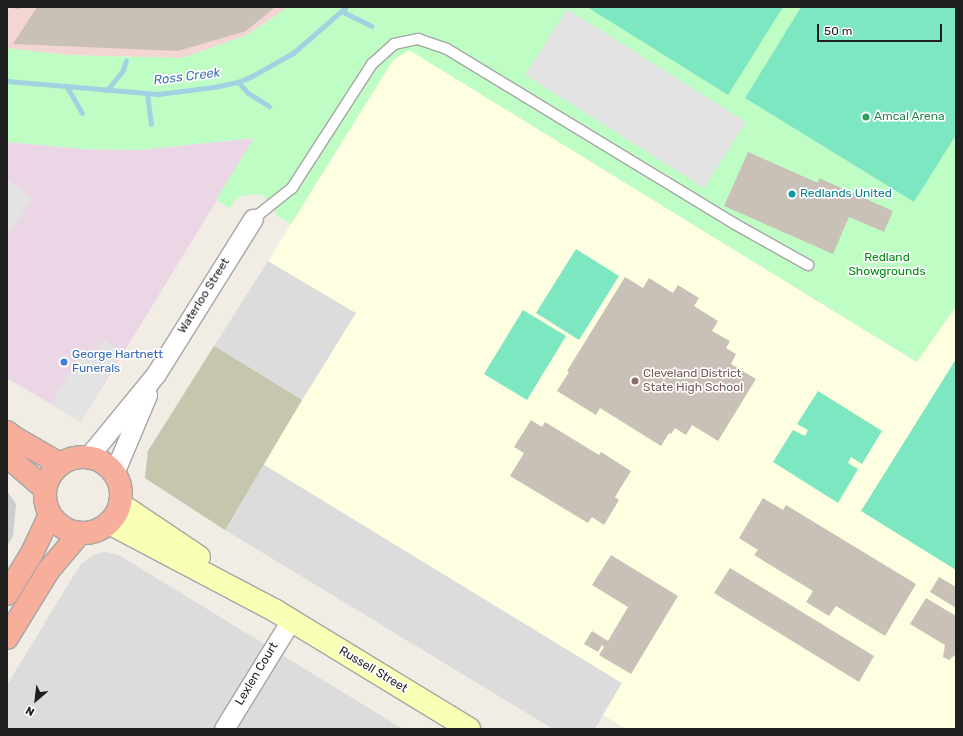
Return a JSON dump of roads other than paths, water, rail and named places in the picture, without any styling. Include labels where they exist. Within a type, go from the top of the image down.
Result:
[{"type":"highway","points":[[7,432],[14,438],[60,464]]},
{"type":"highway","points":[[7,456],[45,489]]},
{"type":"highway","points":[[88,457],[104,464],[114,473],[121,489],[120,504],[115,516],[109,523],[95,531],[80,533],[63,528],[50,515],[45,503],[45,489],[49,477],[60,464],[73,458],[88,457]]},
{"type":"highway","points":[[7,594],[32,553],[50,515]]},
{"type":"highway","points":[[7,638],[48,571],[80,533]]},
{"type":"main road","name":"Russell Street","points":[[120,504],[283,615],[469,729]]},
{"type":"main road","name":"Russell Street","points":[[109,523],[283,615]]},
{"type":"street","name":"Waterloo Street","points":[[88,457],[156,374],[253,219]]},
{"type":"street","name":"Waterloo Street","points":[[114,473],[156,374]]},
{"type":"street","name":"Lexlen Court","points":[[224,729],[283,615]]},
{"type":"lane","points":[[253,219],[292,188],[372,64],[394,44],[418,39],[447,49],[735,224],[808,265]]},
{"type":"waterway","name":"Ross Creek","points":[[7,81],[158,94],[214,87],[238,82],[252,76],[293,53],[346,7]]},
{"type":"waterway","points":[[341,11],[372,26]]},
{"type":"waterway","points":[[107,90],[123,70],[126,60]]},
{"type":"waterway","points":[[238,82],[248,93],[269,106]]},
{"type":"waterway","points":[[67,87],[82,113]]},
{"type":"waterway","points":[[147,93],[151,124]]},
{"type":"place","name":"Amcal Arena","points":[[866,117]]},
{"type":"place","name":"Redlands United","points":[[792,194]]},
{"type":"place","name":"George Hartnett Funerals","points":[[64,362]]},
{"type":"place","name":"Cleveland District State High School","points":[[635,381]]},
{"type":"park label","name":"Redland Showgrounds","points":[[887,265]]}]
